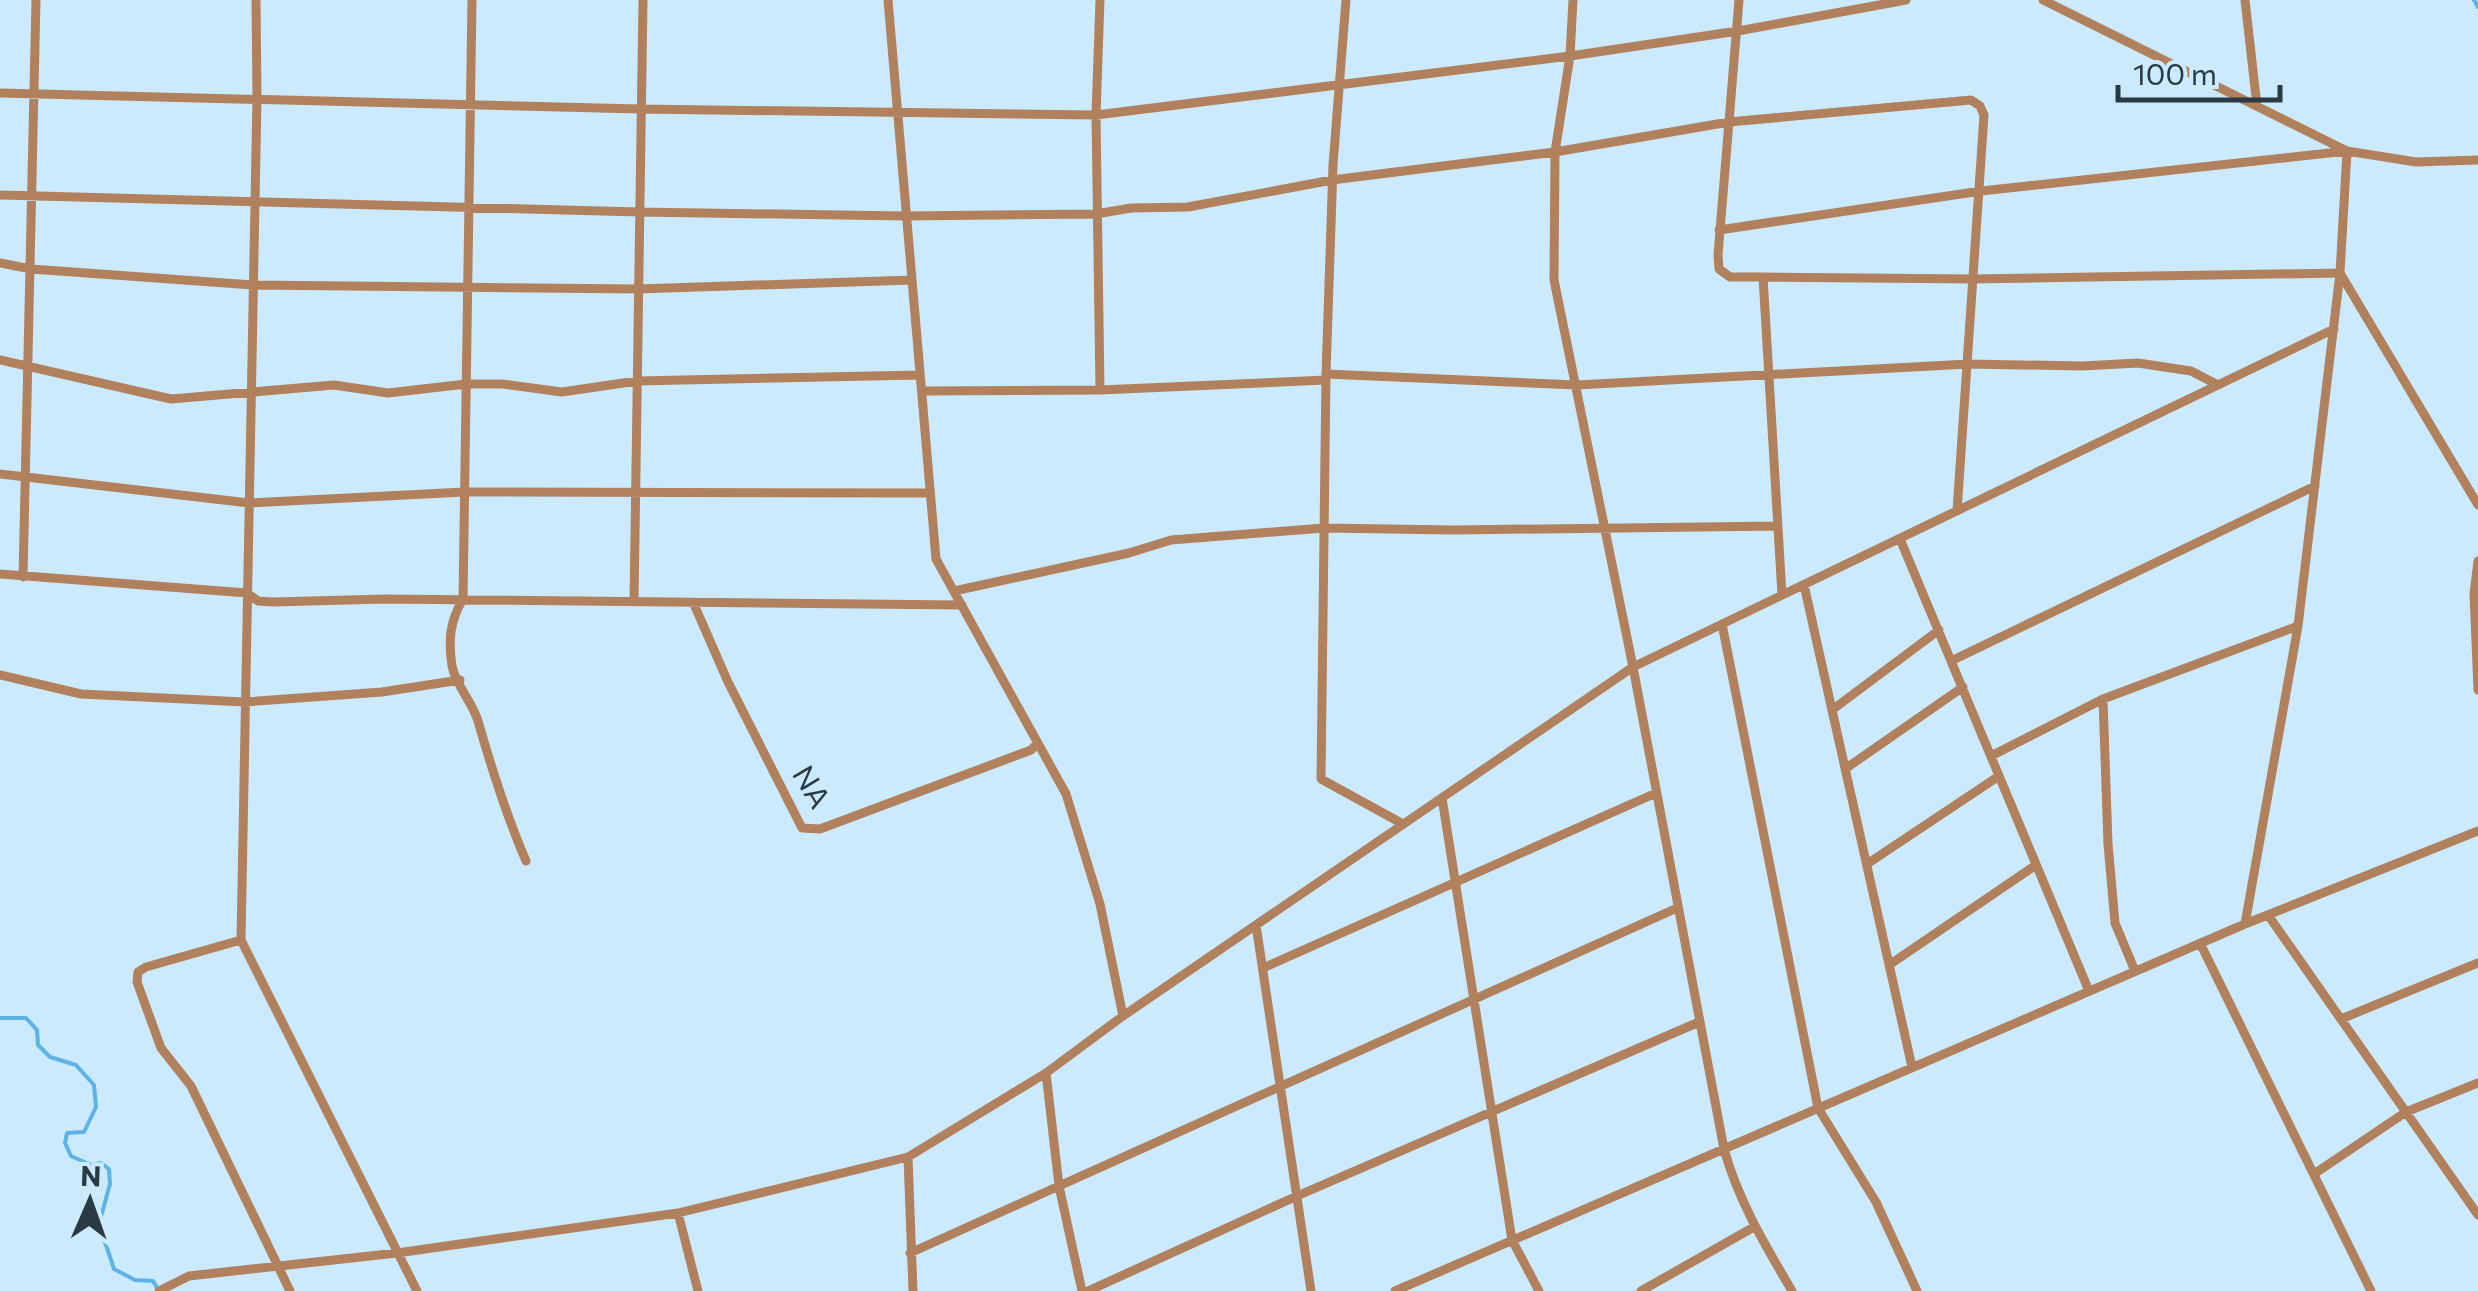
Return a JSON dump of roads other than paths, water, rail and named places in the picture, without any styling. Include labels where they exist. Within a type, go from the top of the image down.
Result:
[{"type":"street","points":[[23,577],[36,0]]},
{"type":"street","points":[[256,0],[240,940],[417,1291]]},
{"type":"street","points":[[472,0],[462,599],[450,622],[452,671],[478,719],[485,754],[526,861]]},
{"type":"street","points":[[634,602],[642,0]]},
{"type":"street","points":[[888,0],[936,559],[1066,794],[1100,904],[1123,1016]]},
{"type":"street","points":[[1100,0],[1096,116],[1100,390]]},
{"type":"street","points":[[1346,0],[1332,180],[1321,780],[1404,824]]},
{"type":"street","points":[[1574,0],[1555,152],[1554,280],[1633,667],[1724,1148],[1754,1227],[1792,1291]]},
{"type":"street","points":[[1739,0],[1718,230],[1719,269],[1730,277],[1974,279],[2340,273]]},
{"type":"street","points":[[0,93],[1096,116],[1570,56],[1906,0]]},
{"type":"street","points":[[2043,0],[2347,151]]},
{"type":"street","points":[[2245,0],[2257,106]]},
{"type":"street","points":[[0,194],[639,212],[1096,214],[1130,208],[1188,207],[1332,180],[1555,152],[1729,122],[1971,100],[1980,106],[1984,116],[1957,511]]},
{"type":"street","points":[[2245,924],[2298,626],[2340,273],[2347,151]]},
{"type":"street","points":[[1718,230],[1981,191],[2347,151],[2416,162],[2478,160]]},
{"type":"street","points":[[0,264],[253,285],[638,288],[912,280]]},
{"type":"street","points":[[2340,273],[2478,505]]},
{"type":"street","points":[[1763,277],[1782,596]]},
{"type":"street","points":[[159,1291],[189,1276],[397,1253],[678,1214],[908,1157],[1046,1073],[1123,1016],[1633,667],[2334,330]]},
{"type":"street","points":[[0,360],[171,399],[334,385],[388,393],[466,384],[562,392],[637,382],[920,376]]},
{"type":"street","points":[[922,391],[1100,390],[1326,377],[1576,386],[1968,364],[2138,363],[2191,371],[2218,386]]},
{"type":"street","points":[[0,474],[249,502],[464,492],[930,493]]},
{"type":"street","points":[[1952,661],[2315,486]]},
{"type":"street","points":[[954,590],[1129,553],[1172,540],[1324,528],[1778,526]]},
{"type":"street","points":[[1900,538],[2089,991]]},
{"type":"street","points":[[2478,561],[2474,594],[2478,690]]},
{"type":"street","points":[[0,574],[247,594],[258,601],[273,602],[462,599],[962,605]]},
{"type":"street","points":[[1804,585],[1912,1067]]},
{"type":"street","name":"NA","points":[[693,602],[728,682],[802,828],[820,829],[1031,750],[1038,743]]},
{"type":"street","points":[[1722,624],[1818,1108],[1876,1202],[1917,1291]]},
{"type":"street","points":[[1991,756],[2103,698],[2298,626]]},
{"type":"street","points":[[1832,710],[1938,630]]},
{"type":"street","points":[[0,675],[81,694],[245,702],[382,692],[460,680]]},
{"type":"street","points":[[1846,769],[1962,688]]},
{"type":"street","points":[[2103,698],[2115,923],[2135,971]]},
{"type":"street","points":[[1867,864],[1999,776]]},
{"type":"street","points":[[1262,968],[1656,794]]},
{"type":"street","points":[[1442,798],[1512,1240],[1538,1291]]},
{"type":"street","points":[[1395,1291],[2200,943],[2478,832]]},
{"type":"street","points":[[1889,965],[2036,864]]},
{"type":"street","points":[[910,1253],[1677,908]]},
{"type":"street","points":[[2268,915],[2478,1214]]},
{"type":"street","points":[[1256,925],[1311,1291]]},
{"type":"street","points":[[240,940],[146,967],[138,972],[137,982],[161,1048],[192,1086],[290,1291]]},
{"type":"street","points":[[2200,943],[2371,1291]]},
{"type":"street","points":[[2341,1019],[2478,963]]},
{"type":"street","points":[[1046,1073],[1059,1186],[1085,1291],[1700,1022]]},
{"type":"street","points":[[2314,1174],[2406,1112],[2478,1083]]},
{"type":"street","points":[[908,1157],[913,1291]]},
{"type":"street","points":[[2465,1196],[2478,1192]]},
{"type":"street","points":[[678,1214],[698,1291]]},
{"type":"street","points":[[1641,1291],[1754,1227]]},
{"type":"waterway","points":[[2474,0],[2478,7]]},
{"type":"waterway","points":[[0,1018],[26,1018],[37,1030],[38,1045],[50,1057],[76,1065],[94,1085],[96,1107],[84,1132],[67,1133],[65,1143],[71,1156],[91,1165],[101,1163],[109,1169],[110,1184],[99,1224],[114,1269],[135,1280],[153,1281],[159,1291]]}]
